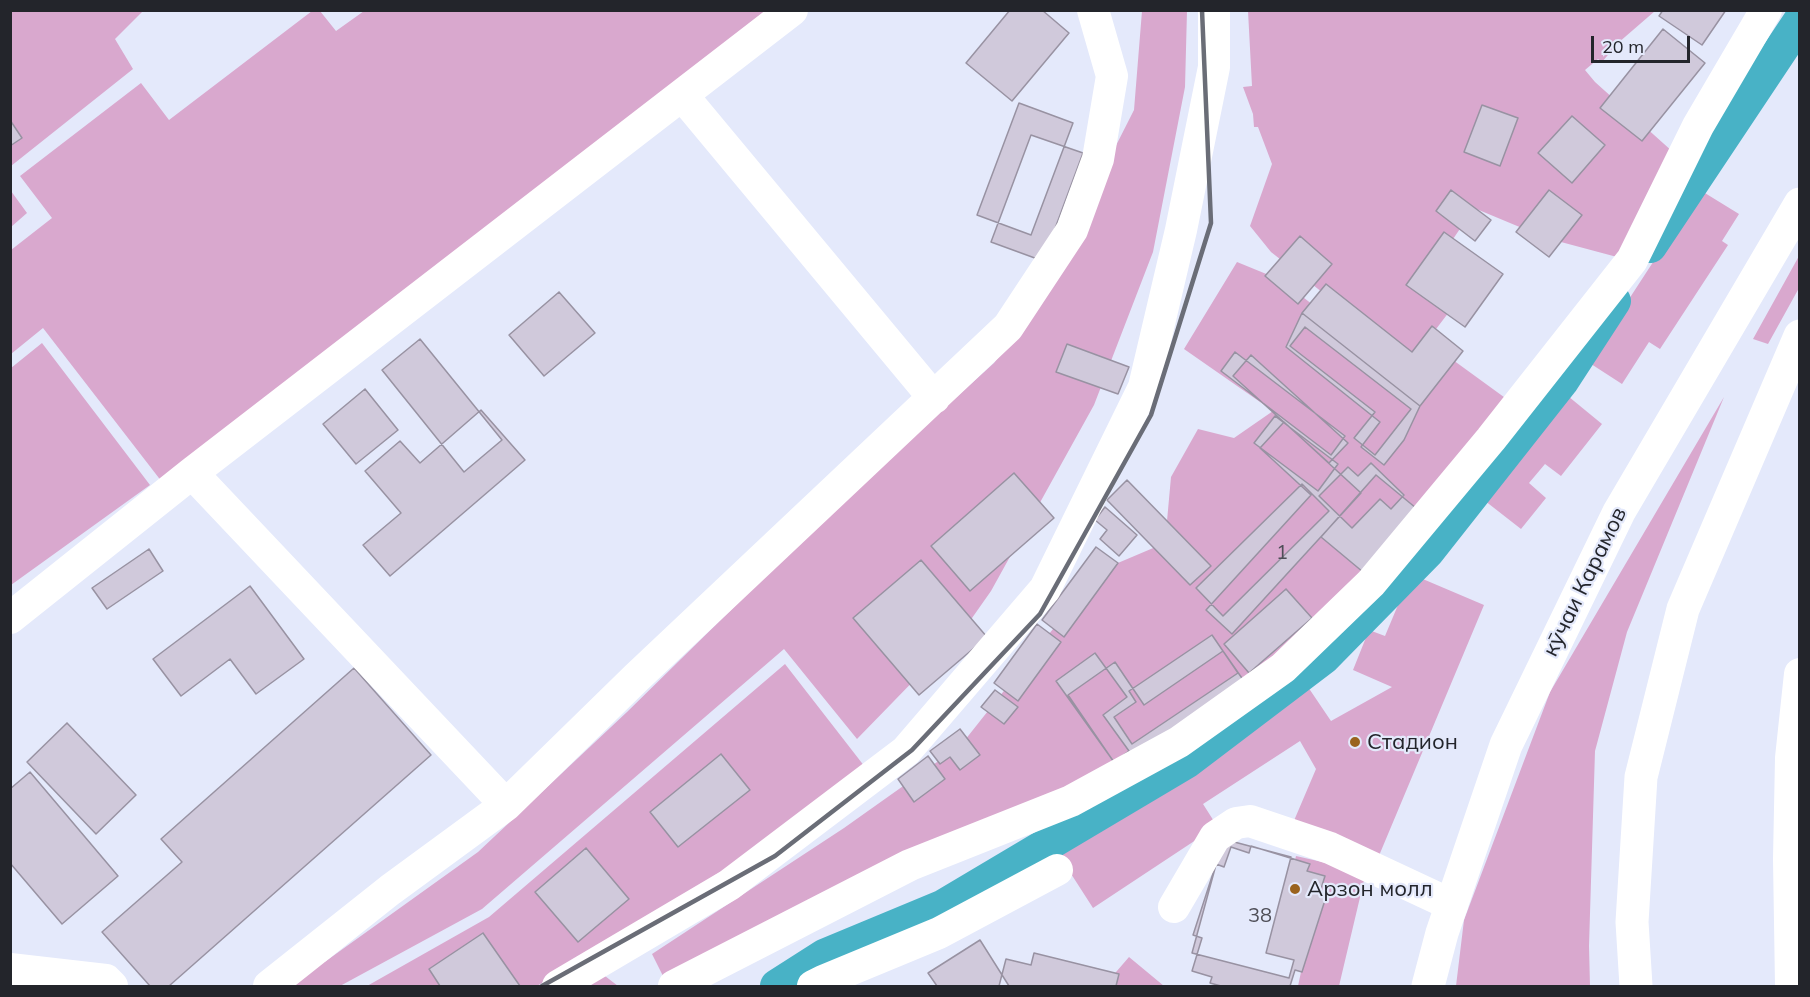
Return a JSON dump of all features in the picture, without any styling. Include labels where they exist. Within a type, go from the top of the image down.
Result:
[{"type":"main road","name":"кӯчаи Карамов","points":[[1428,987],[1452,905],[1506,745],[1619,512],[1800,204]]},
{"type":"main road","points":[[1636,987],[1632,922],[1641,777],[1683,609],[1798,342]]},
{"type":"street","points":[[10,618],[192,473],[792,10]]},
{"type":"street","points":[[268,987],[390,890],[506,805],[637,677],[1008,327],[1072,230],[1098,159],[1112,76],[1093,10]]},
{"type":"street","points":[[558,987],[729,885],[906,751],[1045,589],[1144,387],[1181,230],[1214,67],[1214,10]]},
{"type":"street","points":[[674,987],[910,865],[1071,801],[1179,742],[1283,668],[1371,583],[1491,439],[1632,260],[1698,126],[1766,10]]},
{"type":"street","points":[[682,95],[934,398]]},
{"type":"street","points":[[192,473],[506,805]]},
{"type":"street","points":[[1791,987],[1795,832],[1791,758],[1800,674]]},
{"type":"street","points":[[1173,907],[1215,837],[1236,823],[1250,821],[1330,848],[1452,905]]},
{"type":"street","points":[[813,987],[939,933],[1057,870]]},
{"type":"street","points":[[10,969],[106,980],[112,987]]},
{"type":"shaded area","points":[[11,11],[143,11],[115,39],[133,69],[11,166]]},
{"type":"shaded area","points":[[312,11],[320,11],[336,31],[364,11],[774,11],[162,482],[43,328],[11,354],[11,250],[52,218],[20,176],[141,83],[169,120]]},
{"type":"shaded area","points":[[1142,11],[1187,11],[1185,87],[1153,252],[1094,405],[991,591],[965,628],[857,739],[784,649],[482,909],[340,986],[279,986],[326,961],[478,852],[627,712],[845,498],[994,363],[1066,267],[1097,183],[1134,110]]},
{"type":"shaded area","points":[[1248,11],[1655,11],[1618,43],[1602,62],[1598,59],[1585,70],[1595,82],[1673,152],[1617,257],[1546,238],[1474,208],[1447,248],[1468,287],[1411,362],[1271,252],[1250,226],[1272,164],[1258,127],[1254,127],[1253,114],[1243,87],[1252,86]]},
{"type":"shaded area","points":[[1700,190],[1739,214],[1722,241],[1728,245],[1660,349],[1649,342],[1622,384],[1588,362]]},
{"type":"shaded area","points":[[11,191],[27,213],[11,227]]},
{"type":"shaded area","points":[[1799,256],[1799,288],[1768,344],[1753,339]]},
{"type":"shaded area","points":[[1237,262],[1281,280],[1412,382],[1442,352],[1508,400],[1362,583],[1180,733],[666,982],[652,954],[844,828],[961,745],[1099,571],[1165,543],[1171,477],[1198,429],[1234,438],[1273,411],[1184,349]]},
{"type":"shaded area","points":[[42,343],[150,485],[11,585],[11,368]]},
{"type":"shaded area","points":[[1563,392],[1602,424],[1561,476],[1545,464],[1529,483],[1546,498],[1521,529],[1480,497]]},
{"type":"shaded area","points":[[1724,397],[1627,632],[1595,751],[1589,946],[1590,986],[1456,986],[1464,920],[1550,692]]},
{"type":"shaded area","points":[[1411,574],[1484,605],[1378,858],[1293,823],[1316,769],[1300,741],[1203,804],[1217,826],[1093,908],[1057,852],[1308,687],[1331,721],[1392,687],[1353,670],[1369,630],[1385,636]]},
{"type":"shaded area","points":[[785,664],[865,767],[767,843],[537,986],[367,986],[489,917]]},
{"type":"shaded area","points":[[1296,856],[1366,872],[1339,986],[1298,986],[1304,958],[1274,951]]},
{"type":"shaded area","points":[[1129,957],[1164,986],[1104,986]]},
{"type":"shaded area","points":[[605,976],[618,986],[587,986]]},
{"type":"building","points":[[1010,10],[1042,10],[1069,33],[1012,101],[966,63]]},
{"type":"building","points":[[1663,10],[1726,10],[1702,45],[1659,16]]},
{"type":"building","points":[[1663,29],[1705,63],[1642,141],[1600,108]]},
{"type":"building","points":[[1019,103],[1073,123],[1031,235],[977,215]]},
{"type":"building","points":[[1482,105],[1518,118],[1500,166],[1464,152]]},
{"type":"building","points":[[1572,116],[1605,145],[1572,183],[1538,153]]},
{"type":"building","points":[[10,120],[22,138],[10,146]]},
{"type":"building","points":[[1031,135],[1083,153],[1043,261],[991,242]]},
{"type":"building","points":[[1451,190],[1491,220],[1475,241],[1436,211]]},
{"type":"building","points":[[1549,190],[1582,215],[1549,257],[1516,232]]},
{"type":"building","points":[[1444,232],[1503,274],[1465,327],[1406,285]]},
{"type":"building","points":[[1300,236],[1332,264],[1298,304],[1265,276]]},
{"type":"building","points":[[1326,284],[1412,352],[1432,326],[1463,351],[1420,406],[1302,313]]},
{"type":"building","points":[[559,292],[595,333],[544,376],[509,335]]},
{"type":"building","points":[[1302,313],[1420,406],[1404,440],[1384,465],[1361,447],[1380,422],[1286,347]]},
{"type":"building","points":[[1305,327],[1411,409],[1375,455],[1354,438],[1375,412],[1290,346]]},
{"type":"building","points":[[420,339],[502,440],[464,472],[382,370]]},
{"type":"building","points":[[1067,344],[1129,367],[1118,394],[1056,372]]},
{"type":"building","points":[[1235,352],[1345,436],[1331,455],[1221,371]]},
{"type":"building","points":[[1251,355],[1348,443],[1329,463],[1233,376]]},
{"type":"building","points":[[365,389],[398,430],[356,464],[323,424]]},
{"type":"building","points":[[481,410],[525,460],[390,576],[363,545],[401,513],[365,471],[400,441],[420,463]]},
{"type":"building","points":[[1275,416],[1338,464],[1318,491],[1254,443]]},
{"type":"building","points":[[1284,422],[1361,493],[1232,634],[1206,610],[1311,495],[1260,448]]},
{"type":"building","points":[[1371,463],[1404,495],[1391,509],[1380,499],[1352,528],[1319,496],[1348,467],[1358,476]]},
{"type":"building","points":[[1014,473],[1054,518],[970,591],[931,546]]},
{"type":"building","points":[[1376,475],[1422,513],[1369,577],[1321,537]]},
{"type":"building","points":[[1127,480],[1211,566],[1190,585],[1107,500]]},
{"type":"building","points":[[1302,484],[1329,511],[1223,616],[1196,588]]},
{"type":"building","points":[[1105,507],[1137,535],[1119,556],[1100,539],[1107,530],[1095,520]]},
{"type":"building","points":[[1096,547],[1118,563],[1064,637],[1042,620]]},
{"type":"building","points":[[149,549],[163,571],[107,609],[92,588]]},
{"type":"building","points":[[921,560],[987,637],[919,695],[853,618]]},
{"type":"building","points":[[250,586],[304,659],[256,694],[230,659],[181,696],[153,659]]},
{"type":"building","points":[[1286,589],[1312,618],[1249,673],[1224,644]]},
{"type":"building","points":[[1037,624],[1061,642],[1018,701],[994,683]]},
{"type":"building","points":[[1212,635],[1238,673],[1132,744],[1114,717],[1136,702],[1129,691]]},
{"type":"building","points":[[1223,651],[1246,684],[1120,771],[1068,695],[1115,662],[1144,705]]},
{"type":"building","points":[[1095,653],[1127,697],[1103,715],[1129,751],[1114,762],[1056,681]]},
{"type":"building","points":[[354,668],[431,755],[169,986],[150,986],[102,932],[182,862],[161,839]]},
{"type":"building","points":[[995,690],[1018,707],[1004,724],[981,707]]},
{"type":"building","points":[[67,723],[136,795],[96,834],[27,762]]},
{"type":"building","points":[[960,729],[980,755],[960,770],[950,757],[940,764],[930,751]]},
{"type":"building","points":[[721,754],[750,790],[678,847],[650,812]]},
{"type":"building","points":[[928,756],[945,779],[914,802],[898,779]]},
{"type":"building","points":[[30,772],[118,876],[62,924],[10,863],[10,789]]},
{"type":"building","points":[[1223,839],[1291,857],[1266,953],[1294,960],[1289,978],[1192,953]]},
{"type":"building","points":[[1251,846],[1310,864],[1307,871],[1325,876],[1319,895],[1326,897],[1302,972],[1295,970],[1290,986],[1221,986],[1210,983],[1212,977],[1192,971],[1202,938],[1193,935],[1216,864],[1224,867],[1231,847],[1249,853]]},
{"type":"building","points":[[586,848],[629,899],[578,942],[535,892]]},
{"type":"building","points":[[483,933],[520,986],[440,986],[429,969]]},
{"type":"building","points":[[980,940],[1009,986],[937,986],[928,973]]},
{"type":"building","points":[[1034,953],[1119,974],[1116,986],[999,986],[1006,959],[1031,965]]},
{"type":"waterway","points":[[1650,246],[1800,21]]},
{"type":"waterway","points":[[777,986],[824,956],[942,907],[1186,762],[1323,658],[1428,551],[1562,381],[1614,301]]},
{"type":"railway","points":[[542,986],[775,856],[912,750],[1040,614],[1151,415],[1211,223],[1202,10]]},
{"type":"place","name":"Стадион","points":[[1355,742]]},
{"type":"place","name":"Арзон молл","points":[[1295,889]]}]
